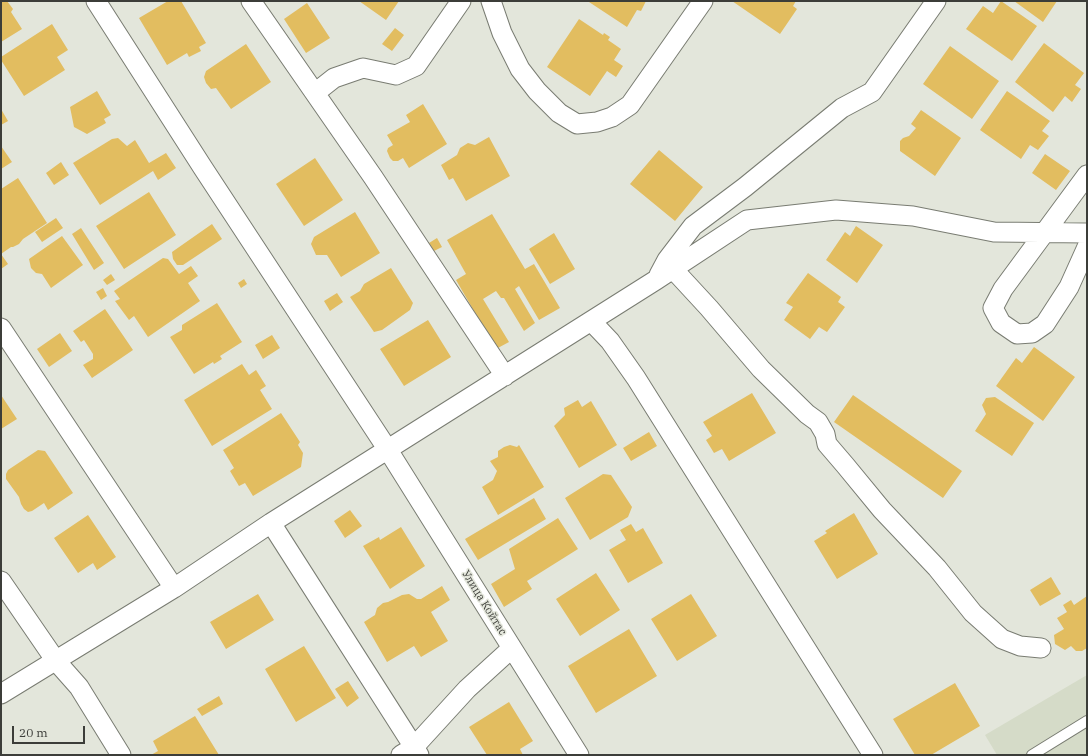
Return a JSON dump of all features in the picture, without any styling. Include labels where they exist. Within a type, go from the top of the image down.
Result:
[{"type":"street","name":"Улица Койтас","points":[[96,1],[203,168],[388,450],[579,755]]},
{"type":"street","points":[[251,1],[373,176],[505,376]]},
{"type":"street","points":[[315,93],[334,78],[363,68],[396,75],[416,66],[461,1]]},
{"type":"street","points":[[491,1],[502,33],[520,69],[537,91],[559,113],[577,124],[597,122],[612,117],[630,105],[703,1]]},
{"type":"street","points":[[656,280],[667,260],[693,226],[745,187],[842,108],[872,92],[936,1]]},
{"type":"street","points":[[1087,175],[1003,288],[993,308],[1002,323],[1017,334],[1032,333],[1045,324],[1069,287],[1087,247]]},
{"type":"street","points":[[1,694],[174,588],[271,523],[656,280],[747,220],[836,210],[913,216],[994,232],[1043,234],[1087,233]]},
{"type":"street","points":[[673,268],[761,369],[807,414],[818,422],[825,434],[827,444],[882,510],[937,568],[973,613],[1002,639],[1020,646],[1041,648]]},
{"type":"street","points":[[591,321],[610,341],[636,378],[873,755]]},
{"type":"street","points":[[1,328],[174,588]]},
{"type":"street","points":[[271,523],[411,752],[467,690],[512,648]]},
{"type":"street","points":[[1,581],[56,661],[79,686],[121,755]]},
{"type":"lane","points":[[1032,755],[1087,721]]},
{"type":"shaded area","points":[[1087,675],[1087,755],[997,755],[985,735]]},
{"type":"building","points":[[1,1],[7,1],[13,9],[11,12],[22,29],[1,42]]},
{"type":"building","points":[[168,1],[181,1],[206,43],[199,47],[201,51],[189,57],[187,53],[167,65],[139,18]]},
{"type":"building","points":[[359,1],[399,1],[386,20]]},
{"type":"building","points":[[589,1],[646,1],[641,11],[637,10],[627,27]]},
{"type":"building","points":[[732,1],[796,1],[793,6],[797,9],[780,34]]},
{"type":"building","points":[[1001,1],[1037,26],[1012,61],[966,29],[983,6],[993,13]]},
{"type":"building","points":[[1014,1],[1057,1],[1043,22]]},
{"type":"building","points":[[307,3],[330,38],[306,53],[284,19]]},
{"type":"building","points":[[579,19],[603,35],[604,33],[610,37],[608,40],[621,49],[614,60],[623,66],[616,77],[607,71],[590,96],[547,67]]},
{"type":"building","points":[[52,24],[68,50],[57,57],[65,70],[24,96],[1,60],[1,57]]},
{"type":"building","points":[[395,28],[404,35],[392,51],[382,44]]},
{"type":"building","points":[[1044,43],[1084,73],[1075,85],[1081,89],[1072,102],[1065,96],[1053,112],[1015,82]]},
{"type":"building","points":[[246,44],[271,82],[231,109],[216,88],[211,89],[206,83],[204,77],[206,71]]},
{"type":"building","points":[[950,46],[999,81],[972,119],[923,84]]},
{"type":"building","points":[[97,91],[111,115],[104,119],[106,123],[87,134],[74,127],[70,107]]},
{"type":"building","points":[[1007,91],[1050,121],[1042,131],[1049,136],[1038,150],[1030,145],[1021,159],[980,130]]},
{"type":"building","points":[[423,104],[447,144],[409,168],[403,158],[398,161],[393,161],[390,158],[387,151],[388,148],[393,145],[387,135],[410,122],[406,115]]},
{"type":"building","points":[[1,109],[8,121],[1,125]]},
{"type":"building","points":[[921,110],[961,138],[935,176],[900,151],[900,141],[909,136],[916,128],[911,124]]},
{"type":"building","points":[[489,137],[510,176],[466,201],[453,178],[449,180],[441,165],[457,155],[460,148],[468,143],[475,145]]},
{"type":"building","points":[[118,138],[127,146],[135,140],[149,163],[166,153],[176,168],[158,180],[153,171],[100,205],[73,163],[112,139]]},
{"type":"building","points":[[1,146],[12,162],[1,169]]},
{"type":"building","points":[[659,150],[703,187],[675,221],[630,184]]},
{"type":"building","points":[[1045,154],[1070,171],[1056,190],[1032,173]]},
{"type":"building","points":[[315,158],[343,200],[304,226],[276,184]]},
{"type":"building","points":[[61,162],[69,175],[54,185],[46,173]]},
{"type":"building","points":[[18,178],[47,223],[23,239],[19,244],[11,247],[1,254],[1,189]]},
{"type":"building","points":[[149,192],[176,235],[124,269],[96,226]]},
{"type":"building","points":[[355,212],[380,253],[341,277],[327,255],[316,255],[311,244],[314,237]]},
{"type":"building","points":[[492,214],[525,269],[534,264],[560,308],[539,320],[519,286],[515,289],[535,323],[524,331],[504,298],[501,298],[496,291],[483,299],[509,342],[496,349],[456,280],[466,274],[447,240]]},
{"type":"building","points":[[56,218],[63,228],[42,242],[35,232]]},
{"type":"building","points":[[212,224],[222,239],[183,265],[177,265],[173,259],[172,252]]},
{"type":"building","points":[[856,226],[883,245],[857,283],[826,260],[845,232],[850,236]]},
{"type":"building","points":[[81,228],[104,263],[94,270],[72,234]]},
{"type":"building","points":[[554,233],[575,269],[550,284],[529,249]]},
{"type":"building","points":[[62,236],[83,265],[51,288],[42,274],[36,273],[31,268],[29,259]]},
{"type":"building","points":[[437,238],[442,247],[434,251],[429,243]]},
{"type":"building","points":[[1,254],[8,264],[1,269]]},
{"type":"building","points":[[163,258],[168,259],[179,274],[191,266],[198,276],[188,283],[200,301],[148,337],[134,316],[129,320],[115,301],[120,299],[114,291]]},
{"type":"building","points":[[391,268],[413,303],[410,310],[382,330],[374,332],[350,297],[360,291],[364,284]]},
{"type":"building","points":[[808,273],[841,297],[838,302],[845,307],[827,332],[819,327],[810,339],[784,320],[793,307],[786,303]]},
{"type":"building","points":[[111,274],[115,280],[107,285],[103,280]]},
{"type":"building","points":[[244,279],[247,284],[241,288],[238,283]]},
{"type":"building","points":[[103,288],[107,296],[101,300],[96,292]]},
{"type":"building","points":[[337,293],[343,302],[330,311],[324,301]]},
{"type":"building","points":[[217,303],[242,342],[220,356],[222,359],[214,364],[213,362],[194,374],[170,337],[182,330],[182,325]]},
{"type":"building","points":[[105,309],[133,350],[92,378],[83,365],[93,359],[93,354],[84,340],[81,342],[73,331]]},
{"type":"building","points":[[428,320],[451,357],[404,386],[380,349]]},
{"type":"building","points":[[60,333],[72,351],[49,367],[37,349]]},
{"type":"building","points":[[272,335],[280,348],[263,359],[255,345]]},
{"type":"building","points":[[1034,347],[1075,377],[1043,421],[996,386],[1016,358],[1022,363]]},
{"type":"building","points":[[242,364],[249,375],[256,370],[266,386],[260,390],[272,409],[212,446],[184,400]]},
{"type":"building","points":[[752,393],[776,433],[729,461],[722,449],[714,453],[706,440],[712,436],[703,422]]},
{"type":"building","points":[[1,395],[17,419],[1,429]]},
{"type":"building","points":[[853,395],[962,471],[943,498],[834,422]]},
{"type":"building","points":[[995,397],[1034,423],[1012,456],[975,431],[986,414],[982,405],[986,398]]},
{"type":"building","points":[[578,400],[582,407],[591,401],[617,445],[579,468],[554,426],[565,415],[564,408]]},
{"type":"building","points":[[281,413],[300,442],[298,445],[303,453],[301,467],[253,496],[245,483],[239,486],[230,471],[234,468],[223,450]]},
{"type":"building","points":[[649,432],[657,446],[631,461],[623,448]]},
{"type":"building","points":[[510,445],[517,447],[519,445],[544,487],[498,515],[482,487],[493,480],[497,471],[490,461],[498,457],[498,451]]},
{"type":"building","points":[[38,450],[45,451],[73,493],[48,510],[44,503],[28,512],[24,509],[19,497],[6,479],[6,474],[8,470]]},
{"type":"building","points":[[603,474],[611,475],[632,507],[628,517],[590,540],[565,498]]},
{"type":"building","points":[[534,498],[546,519],[478,560],[465,539]]},
{"type":"building","points":[[350,510],[362,526],[345,538],[334,521]]},
{"type":"building","points":[[854,513],[878,554],[837,579],[814,541],[827,533],[825,531]]},
{"type":"building","points":[[88,515],[116,557],[97,570],[93,563],[78,573],[54,538]]},
{"type":"building","points":[[558,518],[578,549],[527,581],[532,589],[504,607],[491,584],[515,569],[509,549]]},
{"type":"building","points":[[631,524],[636,532],[643,528],[663,563],[628,583],[609,550],[626,540],[620,530]]},
{"type":"building","points":[[401,527],[425,566],[390,589],[363,546],[379,537],[380,540]]},
{"type":"building","points":[[596,573],[620,610],[580,636],[556,599]]},
{"type":"building","points":[[1051,577],[1061,594],[1040,606],[1030,590]]},
{"type":"building","points":[[442,586],[450,600],[431,612],[448,641],[421,657],[414,646],[387,662],[364,622],[375,615],[377,608],[383,603],[402,595],[409,594],[417,599],[421,599]]},
{"type":"building","points":[[258,594],[274,620],[226,649],[210,622]]},
{"type":"building","points":[[691,594],[717,636],[677,661],[651,619]]},
{"type":"building","points":[[1087,596],[1087,648],[1082,651],[1076,651],[1071,646],[1065,650],[1055,644],[1054,635],[1064,629],[1057,618],[1067,612],[1063,605],[1071,600],[1074,605]]},
{"type":"building","points":[[629,629],[657,676],[596,713],[568,666]]},
{"type":"building","points":[[304,646],[336,698],[296,722],[265,669]]},
{"type":"building","points":[[348,681],[359,698],[347,707],[335,689]]},
{"type":"building","points":[[955,683],[980,726],[931,755],[915,755],[893,719]]},
{"type":"building","points":[[219,696],[223,704],[202,716],[197,709]]},
{"type":"building","points":[[509,702],[533,741],[520,749],[523,755],[487,755],[469,727]]},
{"type":"building","points":[[195,716],[219,755],[151,755],[158,751],[153,741]]}]
